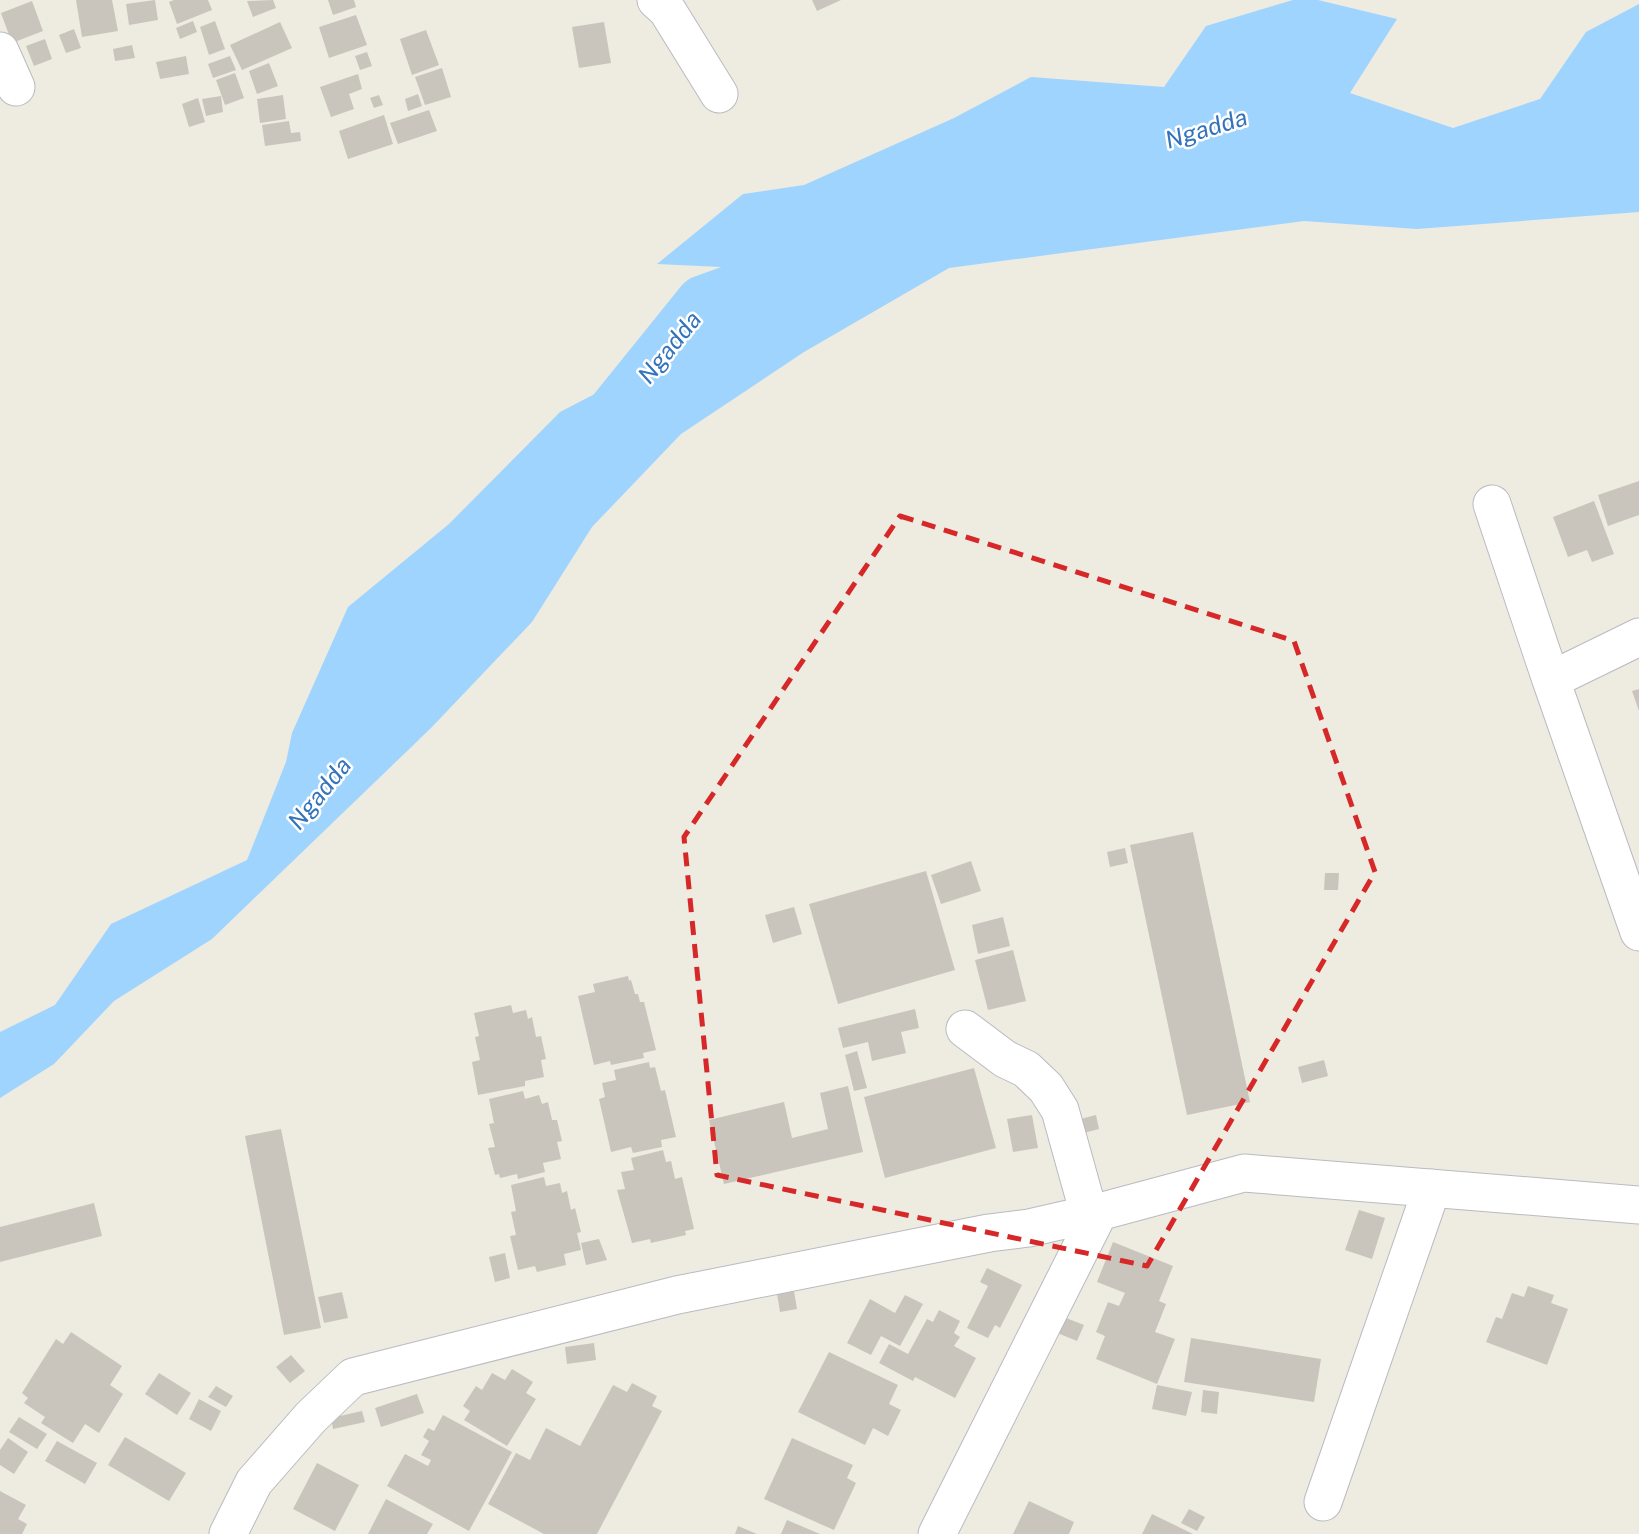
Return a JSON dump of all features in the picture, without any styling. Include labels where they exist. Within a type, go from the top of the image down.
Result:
[{"type":"street","points":[[656,0],[667,10],[719,94]]},
{"type":"street","points":[[0,51],[16,87]]},
{"type":"street","points":[[1492,505],[1550,680],[1639,932]]},
{"type":"street","points":[[1550,680],[1639,637]]},
{"type":"street","points":[[937,1534],[1094,1213],[1060,1110],[1046,1088],[1026,1069],[1005,1059],[965,1029]]},
{"type":"street","points":[[228,1534],[254,1482],[311,1417],[354,1377],[677,1295],[989,1233],[1029,1228],[1244,1173],[1639,1205]]},
{"type":"street","points":[[1323,1502],[1432,1188]]},
{"type":"highlighted area","points":[[900,516],[1294,641],[1375,872],[1147,1266],[717,1175],[684,837]]},
{"type":"water","points":[[1293,0],[1318,0],[1397,19],[1350,93],[1453,128],[1540,99],[1586,32],[1639,4],[1639,212],[1417,229],[1304,221],[949,268],[804,352],[681,434],[592,527],[532,622],[431,728],[212,939],[114,1001],[54,1064],[0,1098],[0,1032],[55,1005],[111,924],[247,860],[286,762],[292,733],[348,607],[449,524],[560,412],[830,272],[657,264],[743,194],[804,185],[954,118],[1031,77],[1164,87],[1206,26]]},
{"type":"building","points":[[76,0],[112,0],[118,31],[82,37]]},
{"type":"building","points":[[155,0],[158,20],[129,25],[126,4]]},
{"type":"building","points":[[208,0],[212,10],[177,24],[169,2]]},
{"type":"building","points":[[273,0],[276,8],[253,17],[247,1]]},
{"type":"building","points":[[328,0],[354,0],[356,7],[333,15]]},
{"type":"building","points":[[812,0],[841,0],[817,11]]},
{"type":"building","points":[[32,1],[43,31],[12,43],[1,13]]},
{"type":"building","points":[[356,15],[367,45],[329,58],[319,27]]},
{"type":"building","points":[[193,21],[197,32],[180,39],[176,28]]},
{"type":"building","points":[[215,21],[225,49],[209,55],[200,27]]},
{"type":"building","points":[[280,22],[292,48],[242,70],[230,45]]},
{"type":"building","points":[[604,22],[611,63],[579,68],[572,27]]},
{"type":"building","points":[[74,29],[81,48],[66,53],[59,35]]},
{"type":"building","points":[[426,30],[439,65],[412,75],[400,39]]},
{"type":"building","points":[[45,39],[52,59],[34,66],[26,46]]},
{"type":"building","points":[[132,45],[135,58],[115,61],[113,49]]},
{"type":"building","points":[[367,52],[372,66],[360,70],[355,56]]},
{"type":"building","points":[[186,56],[189,74],[160,79],[156,62]]},
{"type":"building","points":[[230,56],[236,70],[213,78],[208,64]]},
{"type":"building","points":[[269,63],[278,86],[257,94],[249,71]]},
{"type":"building","points":[[442,68],[451,97],[425,105],[415,77]]},
{"type":"building","points":[[235,73],[244,98],[225,105],[216,80]]},
{"type":"building","points":[[358,74],[362,89],[349,94],[354,109],[331,117],[320,87]]},
{"type":"building","points":[[418,94],[422,106],[408,111],[405,99]]},
{"type":"building","points":[[283,95],[286,119],[260,123],[257,99]]},
{"type":"building","points":[[379,95],[383,105],[374,108],[370,98]]},
{"type":"building","points":[[221,96],[223,112],[206,116],[202,99]]},
{"type":"building","points":[[198,98],[205,122],[189,127],[182,104]]},
{"type":"building","points":[[429,110],[437,131],[398,144],[390,123]]},
{"type":"building","points":[[384,115],[393,144],[348,159],[339,131]]},
{"type":"building","points":[[289,121],[291,133],[300,132],[301,141],[265,146],[262,125]]},
{"type":"building","points":[[1639,481],[1639,515],[1608,526],[1598,495]]},
{"type":"building","points":[[1594,501],[1614,554],[1592,562],[1587,550],[1568,557],[1553,517]]},
{"type":"building","points":[[1639,689],[1639,711],[1632,691]]},
{"type":"building","points":[[1193,832],[1250,1102],[1187,1115],[1130,845]]},
{"type":"building","points":[[1125,848],[1128,863],[1110,867],[1107,852]]},
{"type":"building","points":[[971,861],[981,891],[941,904],[931,875]]},
{"type":"building","points":[[926,871],[955,970],[838,1004],[809,904]]},
{"type":"building","points":[[1325,873],[1339,873],[1338,890],[1324,890]]},
{"type":"building","points":[[794,907],[802,934],[773,943],[765,915]]},
{"type":"building","points":[[1003,917],[1010,946],[978,954],[972,925]]},
{"type":"building","points":[[1013,950],[1026,1001],[988,1010],[975,960]]},
{"type":"building","points":[[628,976],[635,994],[638,994],[640,1002],[644,1002],[656,1050],[643,1053],[644,1058],[611,1065],[610,1061],[594,1065],[578,996],[595,992],[593,984]]},
{"type":"building","points":[[511,1005],[513,1013],[526,1010],[528,1019],[532,1017],[536,1037],[541,1036],[546,1059],[541,1060],[544,1077],[525,1081],[525,1086],[478,1095],[472,1062],[480,1060],[474,1013]]},
{"type":"building","points":[[915,1009],[919,1028],[901,1032],[906,1053],[872,1061],[868,1042],[843,1048],[838,1028]]},
{"type":"building","points":[[857,1051],[867,1088],[854,1091],[845,1055]]},
{"type":"building","points":[[1324,1060],[1328,1076],[1302,1083],[1298,1067]]},
{"type":"building","points":[[649,1062],[650,1068],[655,1067],[661,1091],[665,1090],[676,1137],[661,1140],[662,1147],[633,1153],[631,1147],[611,1152],[599,1099],[605,1097],[602,1083],[616,1080],[614,1070]]},
{"type":"building","points":[[974,1068],[996,1148],[885,1178],[864,1097]]},
{"type":"building","points":[[848,1086],[863,1152],[724,1184],[709,1120],[784,1102],[792,1138],[828,1129],[820,1093]]},
{"type":"building","points":[[523,1091],[525,1099],[539,1095],[542,1104],[548,1102],[552,1120],[557,1120],[562,1141],[557,1142],[561,1159],[543,1163],[545,1172],[518,1179],[517,1174],[500,1178],[499,1174],[495,1175],[488,1148],[495,1147],[489,1124],[494,1123],[489,1099]]},
{"type":"building","points":[[1032,1115],[1038,1148],[1013,1152],[1007,1119]]},
{"type":"building","points":[[1096,1115],[1099,1129],[1076,1135],[1073,1121]]},
{"type":"building","points":[[281,1129],[321,1328],[284,1335],[245,1136]]},
{"type":"building","points":[[663,1150],[666,1162],[671,1161],[675,1179],[682,1177],[694,1229],[685,1231],[686,1235],[651,1243],[650,1239],[632,1243],[617,1190],[625,1189],[621,1172],[634,1170],[631,1158]]},
{"type":"building","points":[[544,1177],[546,1186],[560,1183],[562,1193],[567,1191],[571,1210],[575,1208],[581,1232],[577,1233],[581,1250],[564,1254],[566,1265],[537,1272],[535,1266],[518,1270],[510,1236],[516,1235],[511,1212],[516,1211],[511,1185]]},
{"type":"building","points":[[94,1203],[102,1236],[0,1262],[0,1227]]},
{"type":"building","points":[[1359,1210],[1385,1218],[1372,1259],[1345,1250]]},
{"type":"building","points":[[599,1239],[607,1260],[586,1265],[581,1243]]},
{"type":"building","points":[[1113,1242],[1173,1266],[1159,1301],[1166,1304],[1155,1332],[1175,1339],[1157,1384],[1096,1359],[1105,1336],[1096,1332],[1108,1302],[1119,1306],[1125,1293],[1097,1282]]},
{"type":"building","points":[[505,1253],[510,1278],[495,1282],[489,1257]]},
{"type":"building","points":[[987,1268],[1022,1285],[1000,1328],[995,1325],[988,1338],[967,1328],[988,1286],[980,1282]]},
{"type":"building","points":[[1528,1286],[1554,1295],[1551,1303],[1568,1309],[1547,1365],[1486,1342],[1496,1317],[1502,1319],[1512,1293],[1524,1297]]},
{"type":"building","points":[[794,1291],[797,1309],[780,1312],[777,1294]]},
{"type":"building","points":[[342,1292],[348,1318],[324,1323],[318,1297]]},
{"type":"building","points":[[905,1295],[923,1304],[900,1346],[881,1336],[871,1355],[847,1343],[870,1299],[895,1313]]},
{"type":"building","points":[[939,1310],[960,1321],[954,1333],[960,1337],[954,1346],[976,1358],[955,1398],[915,1377],[913,1381],[879,1363],[889,1344],[908,1354],[927,1319],[933,1322]]},
{"type":"building","points":[[1061,1316],[1084,1325],[1077,1341],[1055,1332]]},
{"type":"building","points":[[71,1332],[122,1366],[110,1385],[123,1394],[99,1433],[85,1424],[73,1443],[41,1423],[45,1417],[24,1403],[28,1398],[22,1393],[56,1339],[63,1344]]},
{"type":"building","points":[[1191,1338],[1321,1359],[1314,1402],[1184,1382]]},
{"type":"building","points":[[594,1343],[596,1360],[567,1364],[565,1347]]},
{"type":"building","points":[[829,1352],[898,1385],[889,1404],[901,1410],[888,1436],[873,1428],[865,1445],[798,1412]]},
{"type":"building","points":[[291,1355],[305,1371],[290,1383],[276,1367]]},
{"type":"building","points":[[512,1369],[533,1382],[526,1393],[536,1399],[507,1446],[464,1420],[470,1411],[463,1406],[476,1386],[482,1390],[492,1373],[505,1380]]},
{"type":"building","points":[[159,1373],[191,1393],[177,1415],[145,1394]]},
{"type":"building","points":[[632,1383],[657,1396],[652,1406],[662,1411],[597,1534],[544,1534],[488,1504],[516,1453],[530,1460],[546,1428],[580,1446],[613,1385],[627,1392]]},
{"type":"building","points":[[1157,1385],[1192,1392],[1186,1416],[1152,1409]]},
{"type":"building","points":[[216,1386],[233,1396],[226,1407],[208,1397]]},
{"type":"building","points":[[1203,1390],[1219,1392],[1217,1414],[1201,1412]]},
{"type":"building","points":[[417,1394],[424,1413],[381,1427],[375,1408]]},
{"type":"building","points":[[199,1399],[221,1411],[211,1431],[189,1419]]},
{"type":"building","points":[[362,1411],[365,1422],[333,1429],[331,1418]]},
{"type":"building","points":[[443,1415],[512,1452],[469,1531],[387,1486],[405,1454],[428,1466],[431,1460],[421,1455],[429,1441],[423,1437],[428,1428],[434,1431]]},
{"type":"building","points":[[19,1417],[47,1434],[37,1449],[9,1432]]},
{"type":"building","points":[[125,1437],[186,1473],[169,1501],[108,1465]]},
{"type":"building","points":[[8,1438],[28,1452],[14,1474],[0,1465],[0,1450]]},
{"type":"building","points":[[792,1438],[853,1465],[847,1478],[856,1483],[834,1530],[764,1499]]},
{"type":"building","points":[[57,1441],[97,1463],[85,1484],[45,1461]]},
{"type":"building","points":[[317,1463],[359,1485],[335,1531],[293,1509]]},
{"type":"building","points":[[0,1491],[26,1505],[18,1519],[27,1524],[22,1534],[0,1534]]},
{"type":"building","points":[[386,1499],[433,1524],[427,1534],[368,1534]]},
{"type":"building","points":[[1029,1501],[1074,1522],[1069,1534],[1013,1534]]},
{"type":"building","points":[[1189,1509],[1205,1517],[1197,1531],[1181,1523]]},
{"type":"building","points":[[1152,1514],[1193,1534],[1142,1534]]},
{"type":"building","points":[[787,1520],[820,1534],[781,1534]]},
{"type":"building","points":[[738,1526],[757,1534],[735,1534]]},
{"type":"waterway","name":"Ngadda","points":[[608,423],[704,304],[874,243]]}]
